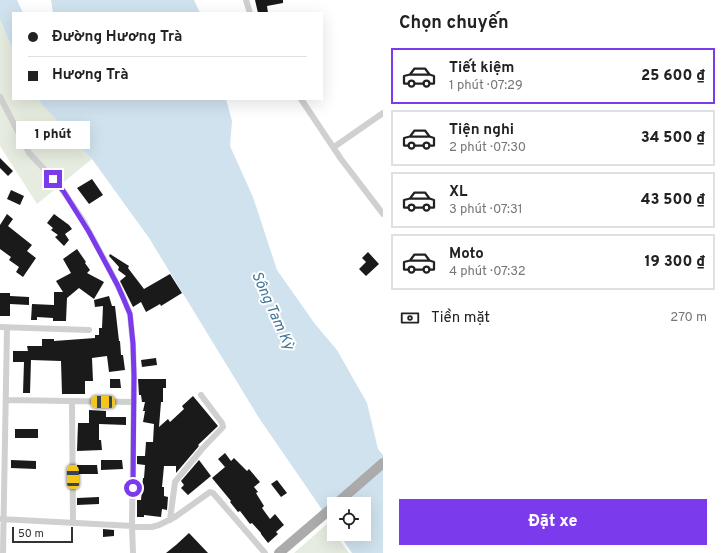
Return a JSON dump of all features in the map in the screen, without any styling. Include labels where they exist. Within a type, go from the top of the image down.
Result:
[{"type":"main road","points":[[344,497],[383,463]]},
{"type":"main road","points":[[279,553],[327,512]]},
{"type":"street","points":[[246,0],[250,12]]},
{"type":"street","points":[[0,97],[29,153],[59,185],[84,222],[112,274],[130,314],[133,344],[134,402],[133,553]]},
{"type":"street","points":[[302,100],[383,214]]},
{"type":"street","points":[[334,147],[383,113]]},
{"type":"street","points":[[0,328],[88,330]]},
{"type":"street","points":[[3,553],[2,519],[7,328]]},
{"type":"street","points":[[170,520],[175,482],[202,448],[223,427],[222,423],[201,395]]},
{"type":"street","points":[[6,400],[134,402]]},
{"type":"street","points":[[72,401],[73,523]]},
{"type":"street","points":[[2,519],[152,527],[170,520],[191,507],[209,492],[213,493],[265,553]]},
{"type":"shaded area","points":[[0,20],[12,48],[12,100],[38,100],[92,159],[37,204],[0,146]]},
{"type":"shaded area","points":[[327,524],[327,541],[340,541],[349,553],[294,553]]},
{"type":"water","points":[[0,0],[17,0],[23,12],[12,12],[12,48],[0,20]]},
{"type":"water","points":[[51,0],[194,0],[200,12],[53,12]]},
{"type":"water","name":"Sông Tam Kỳ","points":[[38,100],[226,100],[232,121],[230,146],[253,197],[277,270],[315,324],[337,350],[367,403],[378,449],[383,455],[383,553],[352,553],[344,541],[371,541],[371,497],[327,497],[327,517],[259,418],[149,238],[92,159]]},
{"type":"building","points":[[255,0],[283,0],[283,3],[267,6],[268,12],[258,12]]},
{"type":"building","points":[[0,158],[13,171],[8,176],[0,168]]},
{"type":"building","points":[[92,179],[103,195],[89,204],[77,188]]},
{"type":"building","points":[[11,190],[24,196],[20,205],[7,199]]},
{"type":"building","points":[[7,214],[13,219],[8,226],[32,245],[27,251],[36,258],[23,277],[16,272],[19,267],[9,260],[11,257],[0,249],[0,225]]},
{"type":"building","points":[[54,214],[72,229],[65,234],[69,240],[64,246],[55,237],[58,235],[51,230],[53,228],[47,223]]},
{"type":"building","points":[[77,249],[90,270],[87,273],[104,282],[94,299],[79,288],[67,298],[66,321],[53,321],[53,318],[37,317],[37,320],[31,320],[32,304],[54,305],[54,292],[63,292],[56,281],[71,273],[63,259]]},
{"type":"building","points":[[368,252],[379,264],[366,276],[359,269],[366,262],[362,258]]},
{"type":"building","points":[[110,254],[129,266],[128,268],[144,289],[170,274],[182,293],[161,306],[160,304],[146,312],[141,302],[133,307],[120,281],[126,276],[118,270],[119,267],[109,256]]},
{"type":"building","points":[[0,293],[10,293],[10,296],[29,297],[29,305],[10,304],[10,316],[0,316]]},
{"type":"building","points":[[109,296],[112,306],[115,306],[121,355],[123,355],[125,370],[109,372],[107,356],[92,358],[93,381],[85,381],[85,394],[62,394],[61,361],[31,360],[30,393],[23,393],[24,362],[13,362],[13,351],[28,351],[27,346],[42,346],[42,339],[54,339],[54,341],[95,338],[95,335],[99,335],[99,328],[102,328],[103,306],[95,307],[94,300]]},
{"type":"building","points":[[156,358],[157,365],[142,367],[141,360]]},
{"type":"building","points":[[110,379],[120,379],[121,388],[110,388]]},
{"type":"building","points":[[138,379],[166,379],[166,388],[163,388],[163,402],[161,402],[159,427],[168,419],[170,422],[184,409],[182,406],[193,396],[218,426],[198,445],[199,446],[176,473],[176,466],[164,466],[162,487],[164,487],[164,496],[168,497],[167,510],[162,509],[161,517],[144,515],[144,517],[137,517],[137,500],[141,500],[145,465],[137,464],[137,456],[145,456],[146,442],[153,442],[154,424],[143,422],[145,402],[142,402],[141,395],[139,395]]},
{"type":"building","points":[[89,410],[106,411],[106,417],[126,417],[126,425],[99,424],[99,440],[101,440],[102,450],[77,451],[78,423],[89,423]]},
{"type":"building","points":[[15,429],[38,429],[38,438],[15,438]]},
{"type":"building","points":[[225,453],[231,461],[234,458],[247,471],[249,469],[260,482],[254,487],[258,492],[256,493],[264,506],[262,508],[270,519],[275,514],[284,525],[276,532],[278,534],[268,543],[252,523],[250,524],[240,511],[238,512],[212,478],[225,467],[218,459]]},
{"type":"building","points":[[11,460],[36,461],[36,469],[11,468]]},
{"type":"building","points":[[101,460],[122,460],[123,469],[101,470]]},
{"type":"building","points":[[199,460],[211,476],[188,495],[181,488],[184,485],[181,481]]},
{"type":"building","points":[[77,465],[97,465],[98,474],[77,474]]},
{"type":"building","points":[[277,480],[287,493],[281,497],[271,484]]},
{"type":"building","points":[[99,497],[99,504],[77,505],[77,498]]},
{"type":"building","points":[[103,529],[114,530],[114,536],[103,537]]},
{"type":"building","points":[[189,533],[208,553],[166,553],[176,545]]},
{"type":"route","points":[[53,179],[59,185],[84,222],[118,286],[130,314],[132,325],[134,376],[133,488]]}]
